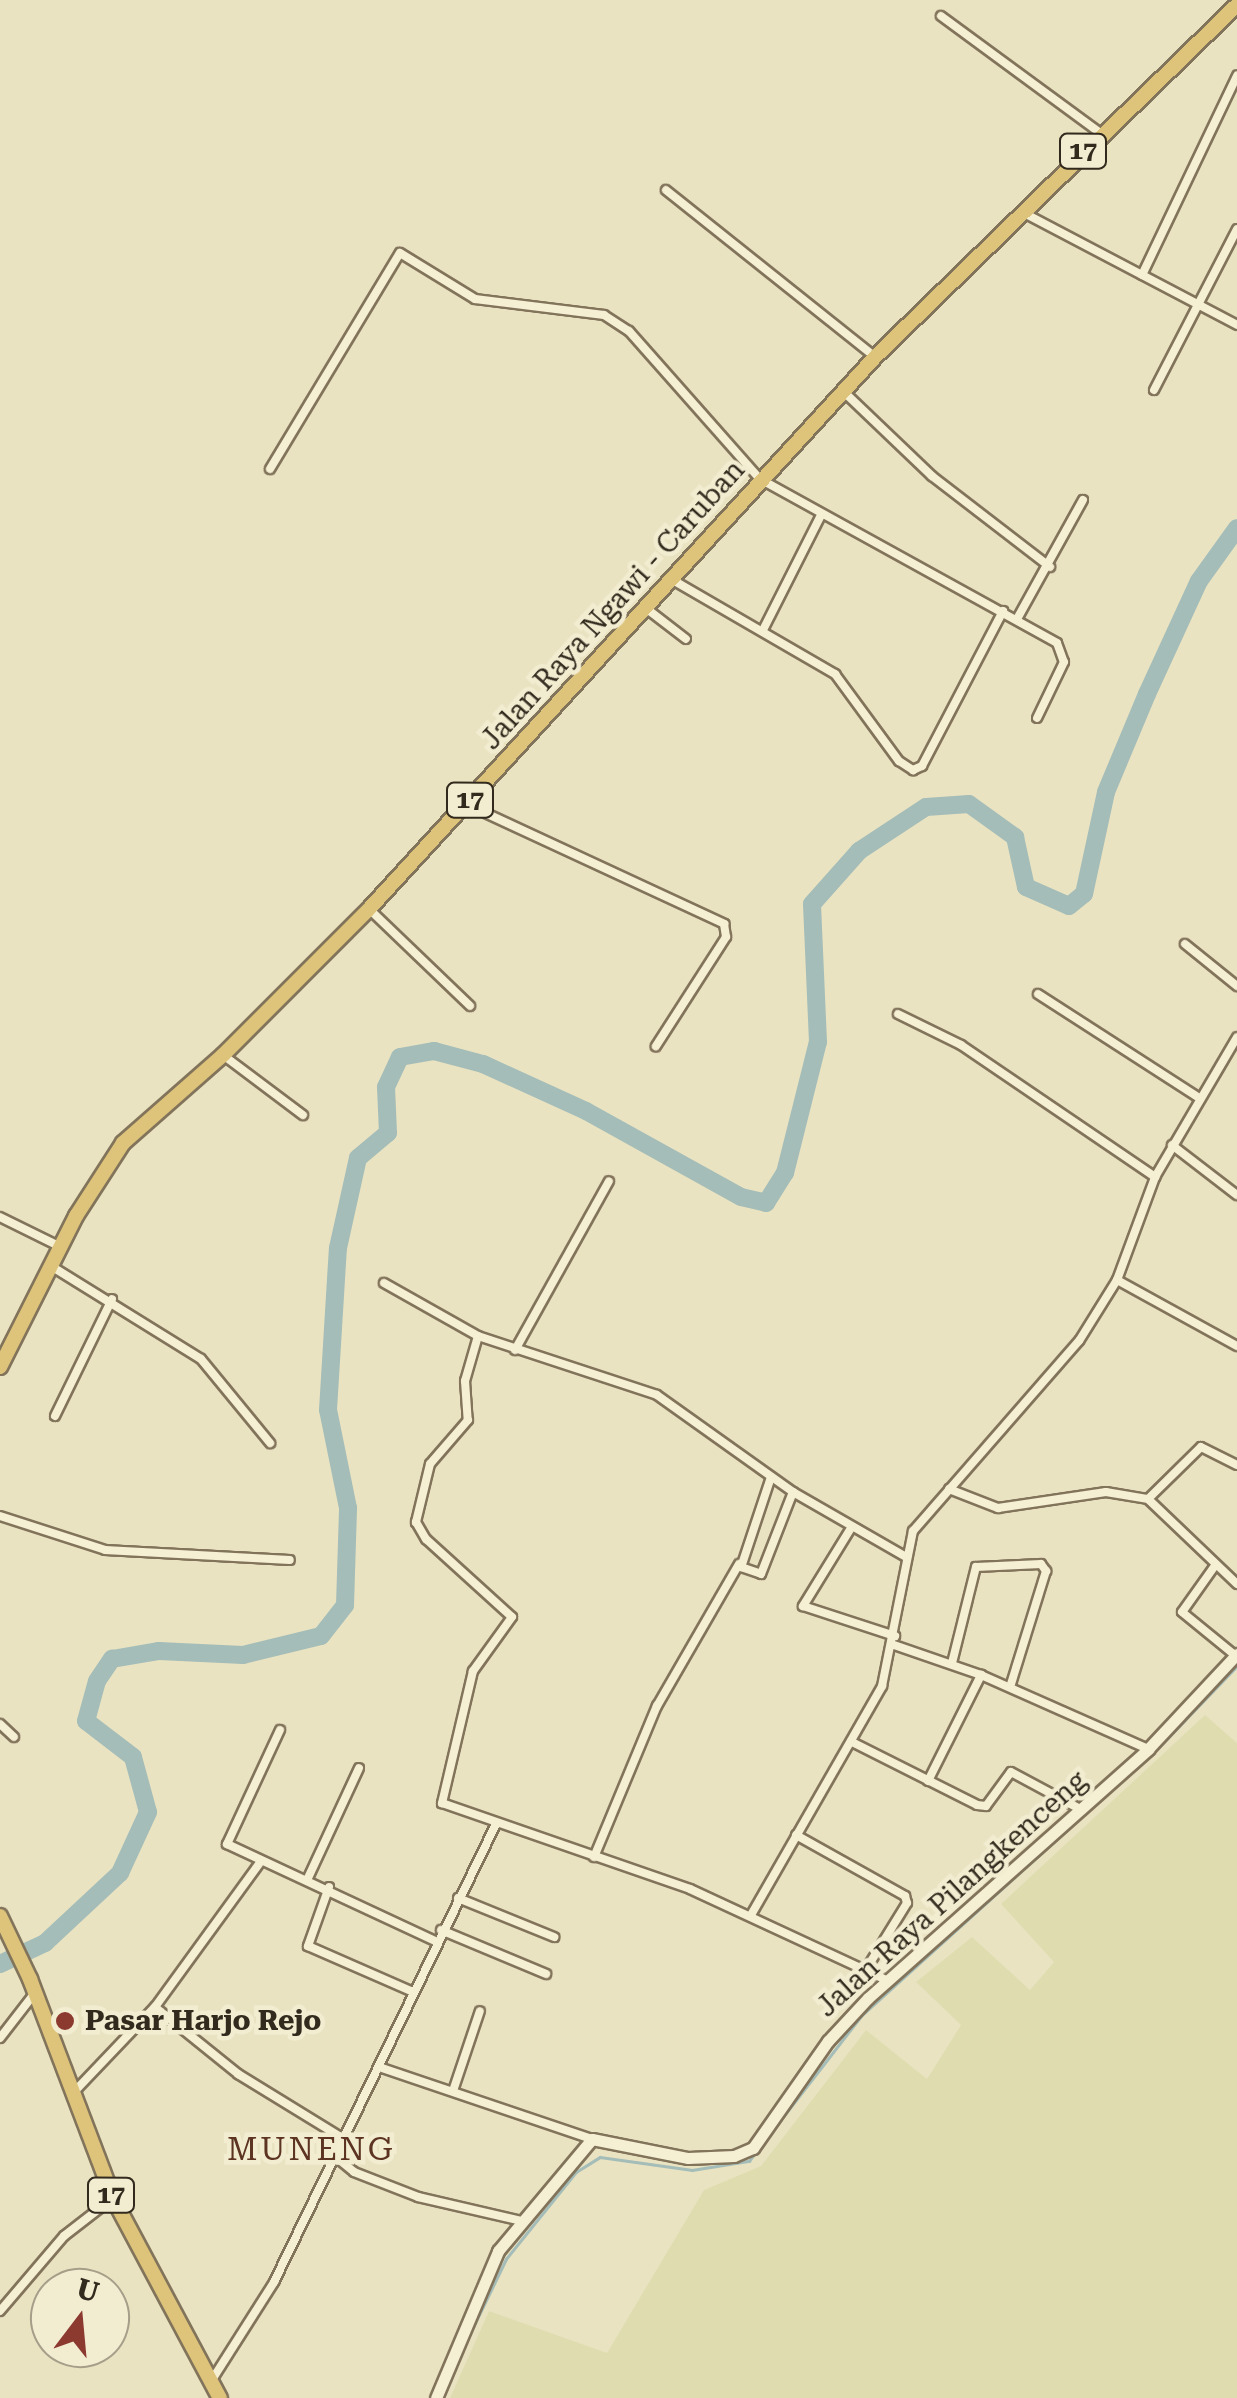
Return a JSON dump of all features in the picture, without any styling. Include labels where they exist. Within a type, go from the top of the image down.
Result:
[{"type":"highway","name":"Jalan Raya Ngawi - Caruban","points":[[0,1367],[51,1266],[123,1143],[223,1055],[370,908],[875,356],[1020,210],[1237,5]]},
{"type":"highway","name":"17","points":[[0,1918],[33,1985],[113,2198],[220,2398]]},
{"type":"main road","name":"Jalan Raya Pilangkenceng","points":[[592,2139],[688,2158],[744,2152],[760,2141],[828,2041],[886,1980],[1148,1749],[1236,1655]]},
{"type":"main road","points":[[436,2398],[481,2285],[522,2221],[592,2139]]},
{"type":"street","points":[[941,16],[1100,133]]},
{"type":"street","points":[[1142,275],[1237,76]]},
{"type":"street","points":[[666,190],[875,356]]},
{"type":"street","points":[[1020,210],[1237,324]]},
{"type":"street","points":[[1154,390],[1237,229]]},
{"type":"street","points":[[270,469],[400,253],[475,299],[614,318],[760,479],[1003,611],[1064,652],[1037,718]]},
{"type":"street","points":[[843,391],[932,476],[1050,567]]},
{"type":"street","points":[[1017,619],[1050,567],[1083,500]]},
{"type":"street","points":[[764,628],[820,515]]},
{"type":"street","points":[[671,580],[764,628],[834,674],[899,761],[913,770],[922,766],[1003,611]]},
{"type":"street","points":[[647,609],[686,639]]},
{"type":"street","points":[[466,804],[724,924],[726,937],[656,1046]]},
{"type":"street","points":[[370,908],[470,1006]]},
{"type":"street","points":[[1185,944],[1237,986]]},
{"type":"street","points":[[1038,994],[1198,1097]]},
{"type":"street","points":[[898,1014],[961,1045],[1155,1177]]},
{"type":"street","points":[[751,1916],[852,1742],[894,1640],[906,1557],[914,1531],[1047,1383],[1117,1280],[1155,1177],[1198,1097],[1237,1037]]},
{"type":"street","points":[[223,1055],[303,1115]]},
{"type":"street","points":[[1172,1145],[1237,1195]]},
{"type":"street","points":[[515,1350],[609,1181]]},
{"type":"street","points":[[0,1216],[61,1248]]},
{"type":"street","points":[[51,1266],[112,1299],[201,1359],[270,1443]]},
{"type":"street","points":[[1117,1280],[1237,1346]]},
{"type":"street","points":[[384,1283],[478,1336],[658,1395],[771,1478],[906,1557]]},
{"type":"street","points":[[55,1416],[112,1299]]},
{"type":"street","points":[[478,1336],[465,1381],[468,1420],[430,1464],[416,1522],[426,1539],[512,1617],[473,1671],[440,1799],[496,1824],[594,1856],[751,1916],[886,1980]]},
{"type":"street","points":[[1148,1498],[1202,1447],[1237,1465]]},
{"type":"street","points":[[594,1856],[664,1690],[740,1564],[771,1478]]},
{"type":"street","points":[[949,1489],[998,1508],[1106,1492],[1148,1498],[1214,1567],[1237,1584]]},
{"type":"street","points":[[740,1564],[761,1574],[793,1492]]},
{"type":"street","points":[[0,1516],[105,1550],[290,1560]]},
{"type":"street","points":[[852,1528],[802,1606],[981,1674],[1148,1749]]},
{"type":"street","points":[[952,1663],[976,1567],[1041,1564],[1046,1571],[1010,1687]]},
{"type":"street","points":[[1214,1567],[1182,1612],[1236,1655]]},
{"type":"street","points":[[928,1781],[981,1674]]},
{"type":"street","points":[[0,1724],[14,1737]]},
{"type":"street","points":[[280,1730],[227,1835],[231,1848],[260,1864],[328,1887],[435,1941]]},
{"type":"street","points":[[852,1742],[984,1806],[1011,1772],[1081,1810]]},
{"type":"street","points":[[308,1878],[358,1768]]},
{"type":"street","points":[[210,2383],[274,2282],[338,2158],[411,1991],[496,1824]]},
{"type":"street","points":[[796,1835],[905,1896],[905,1906],[865,1971]]},
{"type":"street","points":[[72,2094],[155,2007],[260,1864]]},
{"type":"street","points":[[328,1887],[308,1946],[411,1991]]},
{"type":"street","points":[[458,1898],[554,1937]]},
{"type":"street","points":[[441,1930],[546,1974]]},
{"type":"street","points":[[0,2038],[33,1985]]},
{"type":"street","points":[[155,2007],[238,2074],[344,2139]]},
{"type":"street","points":[[453,2091],[480,2012]]},
{"type":"street","points":[[379,2067],[592,2139]]},
{"type":"street","points":[[338,2158],[354,2172],[418,2197],[522,2221]]},
{"type":"street","points":[[0,2311],[39,2261],[113,2198]]},
{"type":"shaded area","points":[[1205,1715],[1237,1743],[1237,2398],[450,2398],[489,2311],[607,2353],[704,2190],[761,2166],[866,2030],[927,2079],[961,2025],[916,1982],[972,1937],[1030,1990],[1054,1962],[1001,1904]]},
{"type":"waterway","points":[[0,1964],[45,1943],[120,1873],[148,1812],[133,1757],[86,1721],[97,1681],[112,1659],[159,1651],[243,1655],[321,1636],[345,1605],[348,1508],[328,1410],[338,1248],[358,1158],[388,1133],[386,1087],[400,1057],[434,1051],[483,1064],[586,1111],[741,1197],[766,1203],[785,1173],[818,1042],[812,904],[859,851],[926,807],[969,804],[1015,837],[1026,887],[1069,906],[1084,894],[1106,792],[1199,581],[1237,528]]},
{"type":"waterway","points":[[463,2348],[506,2259],[576,2172],[600,2157],[692,2170],[749,2161],[861,2016],[1159,1747],[1237,1666]]},
{"type":"place","name":"Pasar Harjo Rejo","points":[[65,2021]]},
{"type":"district","name":"MUNENG","points":[[311,2149]]}]
